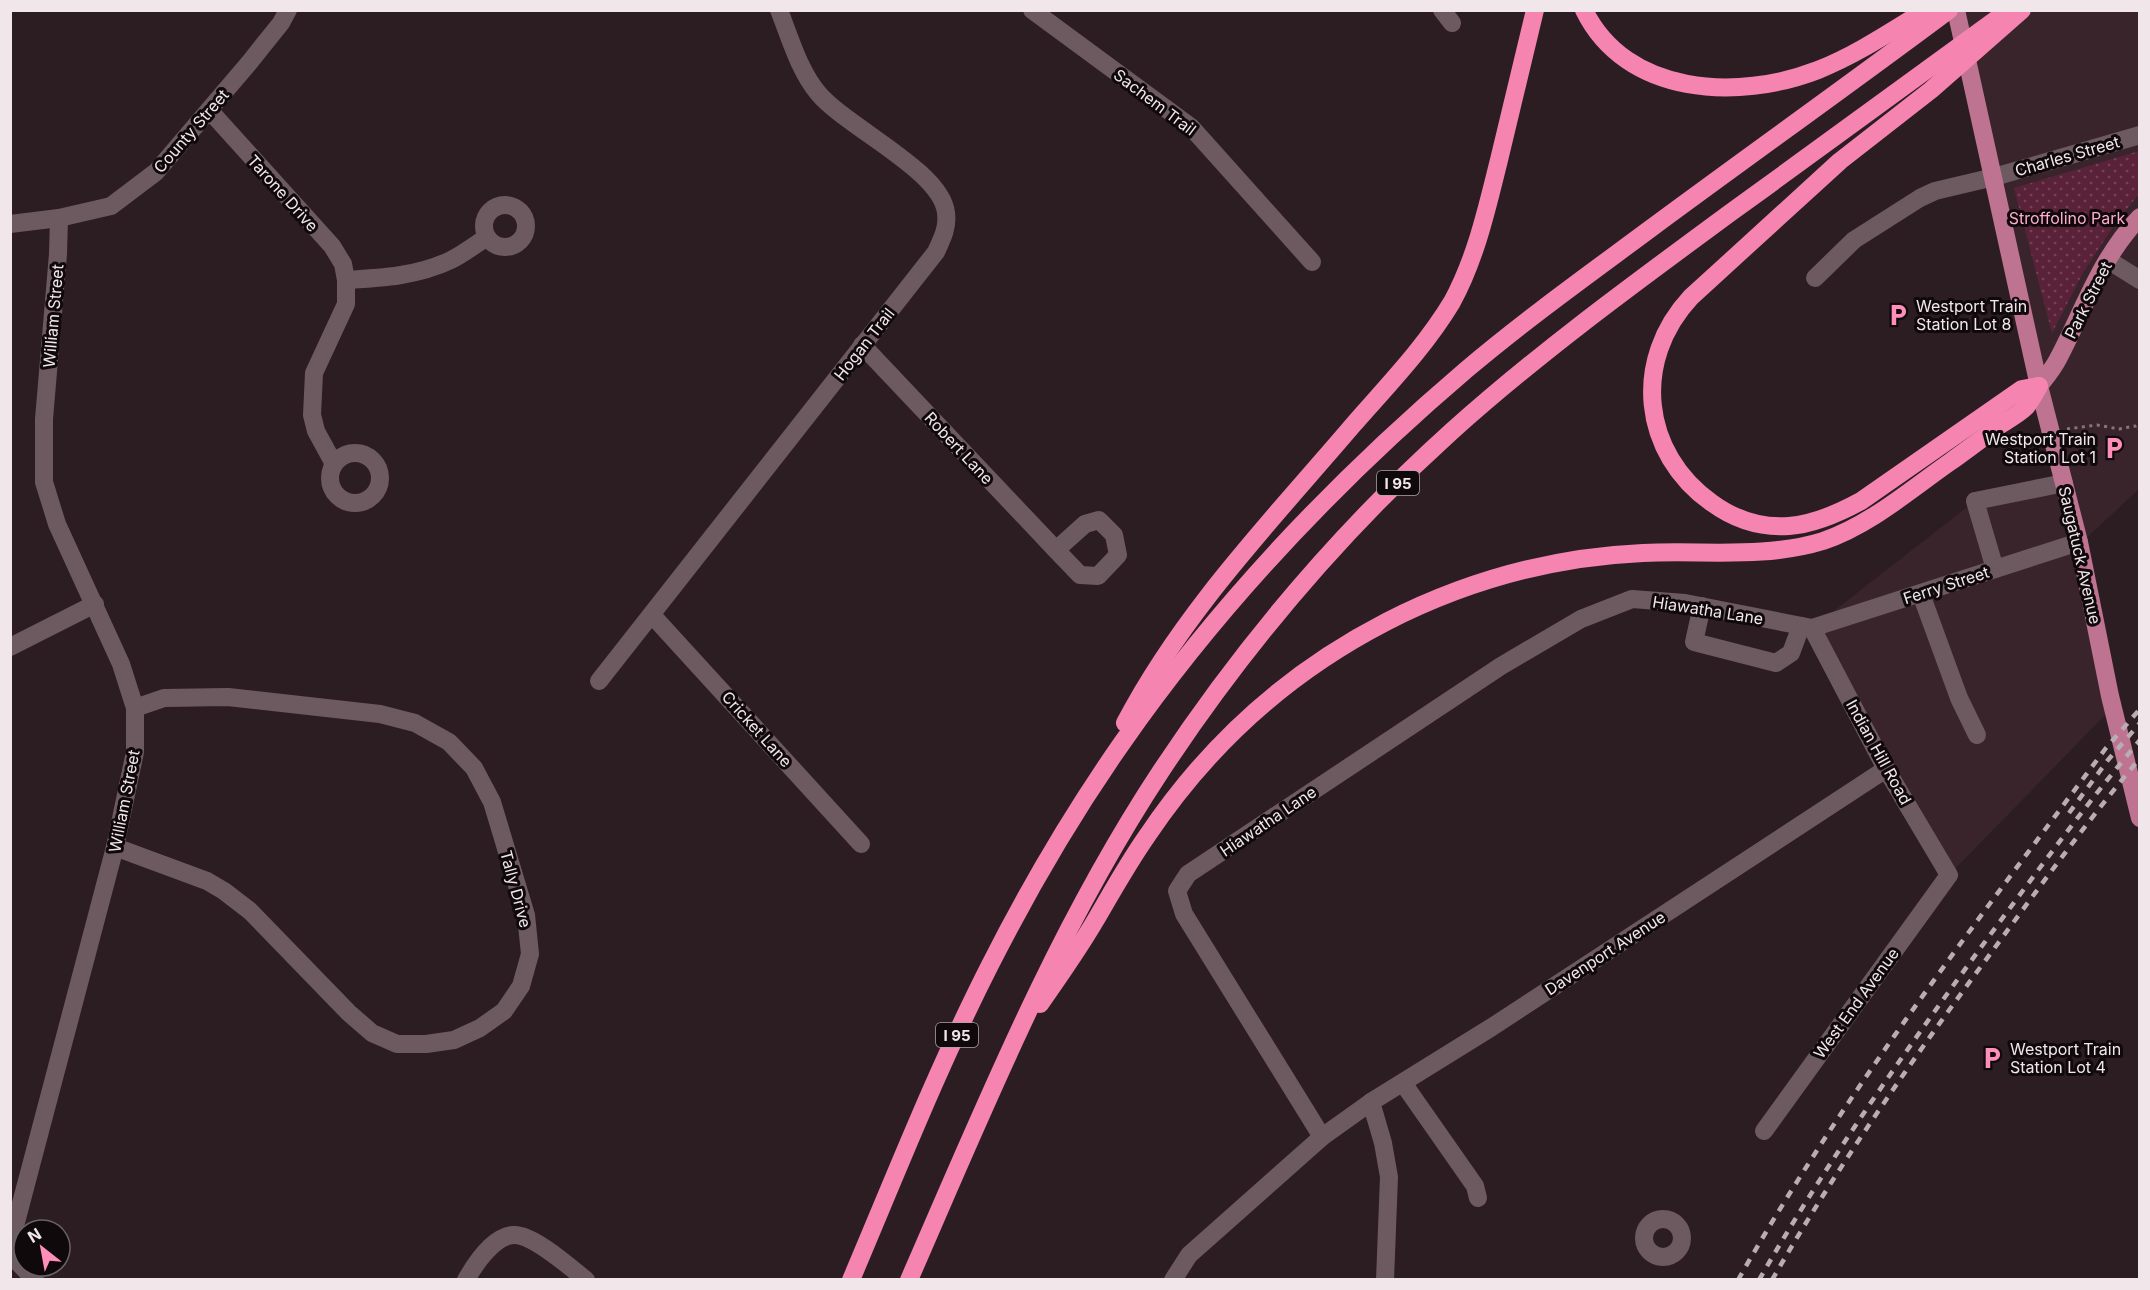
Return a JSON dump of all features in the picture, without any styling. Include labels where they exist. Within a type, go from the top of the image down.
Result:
[{"type":"highway","points":[[1085,800],[1138,698],[1185,626],[1280,510],[1423,343],[1452,301],[1464,278],[1482,225],[1535,10]]},
{"type":"highway","points":[[1584,10],[1605,42],[1638,68],[1653,75],[1689,85],[1731,88],[1775,83],[1815,71],[1929,16]]},
{"type":"highway","name":"I 95","points":[[851,1280],[936,1082],[989,967],[1046,863],[1085,800],[1158,694],[1238,594],[1318,509],[1466,370],[1566,291],[1929,16],[1949,10]]},
{"type":"highway","name":"I 95","points":[[909,1280],[1010,1048],[1065,933],[1161,770],[1235,667],[1282,609],[1359,522],[1449,433],[1547,350],[1941,59],[1988,33],[2009,10]]},
{"type":"highway","points":[[2022,10],[1988,33],[1946,77],[1825,175],[1680,309],[1664,336],[1655,365],[1652,397],[1657,429],[1670,460],[1702,497],[1730,514],[1760,525],[1789,526],[1835,515],[1861,501],[2022,389],[2039,386]]},
{"type":"highway","points":[[1010,1048],[1076,953],[1132,858],[1179,791],[1238,726],[1278,691],[1321,660],[1372,629],[1432,600],[1482,582],[1536,567],[1617,554],[1740,552],[1784,549],[1826,540],[1862,523],[2026,407],[2039,386]]},
{"type":"main road","name":"Saugatuck Avenue","points":[[1956,10],[2039,386],[2079,543],[2110,696],[2139,818]]},
{"type":"main road","name":"Park Street","points":[[2039,386],[2058,360],[2090,290],[2125,232],[2139,217]]},
{"type":"street","name":"Hogan Trail","points":[[599,681],[936,252],[946,231],[946,211],[935,189],[914,168],[818,93],[803,67],[779,10]]},
{"type":"street","name":"Sachem Trail","points":[[1032,10],[1191,127],[1312,262]]},
{"type":"street","name":"County Street","points":[[10,224],[59,218],[111,206],[156,172],[210,111],[285,17]]},
{"type":"street","name":"Tarone Drive","points":[[210,111],[332,246],[343,264],[346,304],[314,373],[312,415],[315,430],[334,464]]},
{"type":"street","name":"Charles Street","points":[[1815,278],[1854,240],[1935,191],[1994,177],[2139,135]]},
{"type":"street","name":"William Street","points":[[10,1245],[115,847],[135,752],[135,708],[121,664],[57,524],[44,482],[44,419],[59,218]]},
{"type":"street","points":[[346,280],[393,277],[421,272],[452,260],[487,237]]},
{"type":"street","points":[[2108,260],[2139,280]]},
{"type":"street","name":"Robert Lane","points":[[862,345],[1056,550]]},
{"type":"street","points":[[1995,569],[1975,501],[2064,483]]},
{"type":"street","name":"Ferry Street","points":[[1807,627],[1921,594],[2079,543]]},
{"type":"street","points":[[1921,594],[1959,698],[1977,735]]},
{"type":"street","name":"Hiawatha Lane","points":[[1322,1137],[1184,914],[1177,891],[1188,874],[1501,666],[1581,619],[1632,599],[1685,603],[1807,627]]},
{"type":"street","points":[[10,647],[95,604]]},
{"type":"street","points":[[1702,606],[1694,642],[1776,663],[1791,653],[1807,627]]},
{"type":"street","name":"Cricket Lane","points":[[652,615],[861,844]]},
{"type":"street","name":"Indian Hill Road","points":[[1807,627],[1886,769],[1949,875]]},
{"type":"street","name":"Tally Drive","points":[[115,847],[207,881],[224,891],[250,911],[349,1013],[372,1033],[397,1044],[426,1044],[454,1040],[480,1028],[504,1011],[521,986],[530,954],[526,915],[492,802],[474,768],[448,742],[415,723],[380,714],[228,697],[164,698],[135,708]]},
{"type":"street","name":"Davenport Avenue","points":[[1322,1137],[1371,1102],[1492,1027],[1886,769]]},
{"type":"street","name":"West End Avenue","points":[[1764,1131],[1949,875]]},
{"type":"street","points":[[1403,1083],[1475,1186],[1478,1198]]},
{"type":"street","points":[[1371,1102],[1383,1143],[1389,1177],[1385,1280]]},
{"type":"street","points":[[1173,1280],[1189,1255],[1322,1137]]},
{"type":"street","points":[[466,1280],[481,1256],[497,1243],[513,1235],[531,1240],[586,1280]]},
{"type":"street","points":[[10,1254],[35,1280]]},
{"type":"path","points":[[2067,429],[2097,425],[2119,429],[2135,426],[2136,430],[2139,429]]},
{"type":"shaded area","points":[[1956,11],[2139,11],[2139,489],[2083,541],[2113,707],[1949,875],[1812,628],[1975,501],[2064,483]]},
{"type":"green space","name":"Stroffolino Park","points":[[2139,151],[2139,194],[2117,221],[2084,271],[2052,333],[2014,188]]},
{"type":"railway","points":[[1738,1280],[1822,1142],[1914,1008],[2106,748],[2140,709]]},
{"type":"railway","points":[[2069,813],[2108,760],[2140,723]]},
{"type":"railway","points":[[1759,1280],[1841,1148],[1929,1019],[2064,836],[2140,740]]},
{"type":"railway","points":[[1772,1280],[1847,1157],[1929,1039],[2061,859],[2140,758]]},
{"type":"place","name":"Westport Train Station Lot 8","points":[[1898,315]]},
{"type":"place","name":"Westport Train Station Lot 1","points":[[2114,448]]},
{"type":"place","name":"Westport Train Station Lot 4","points":[[1992,1058]]}]
